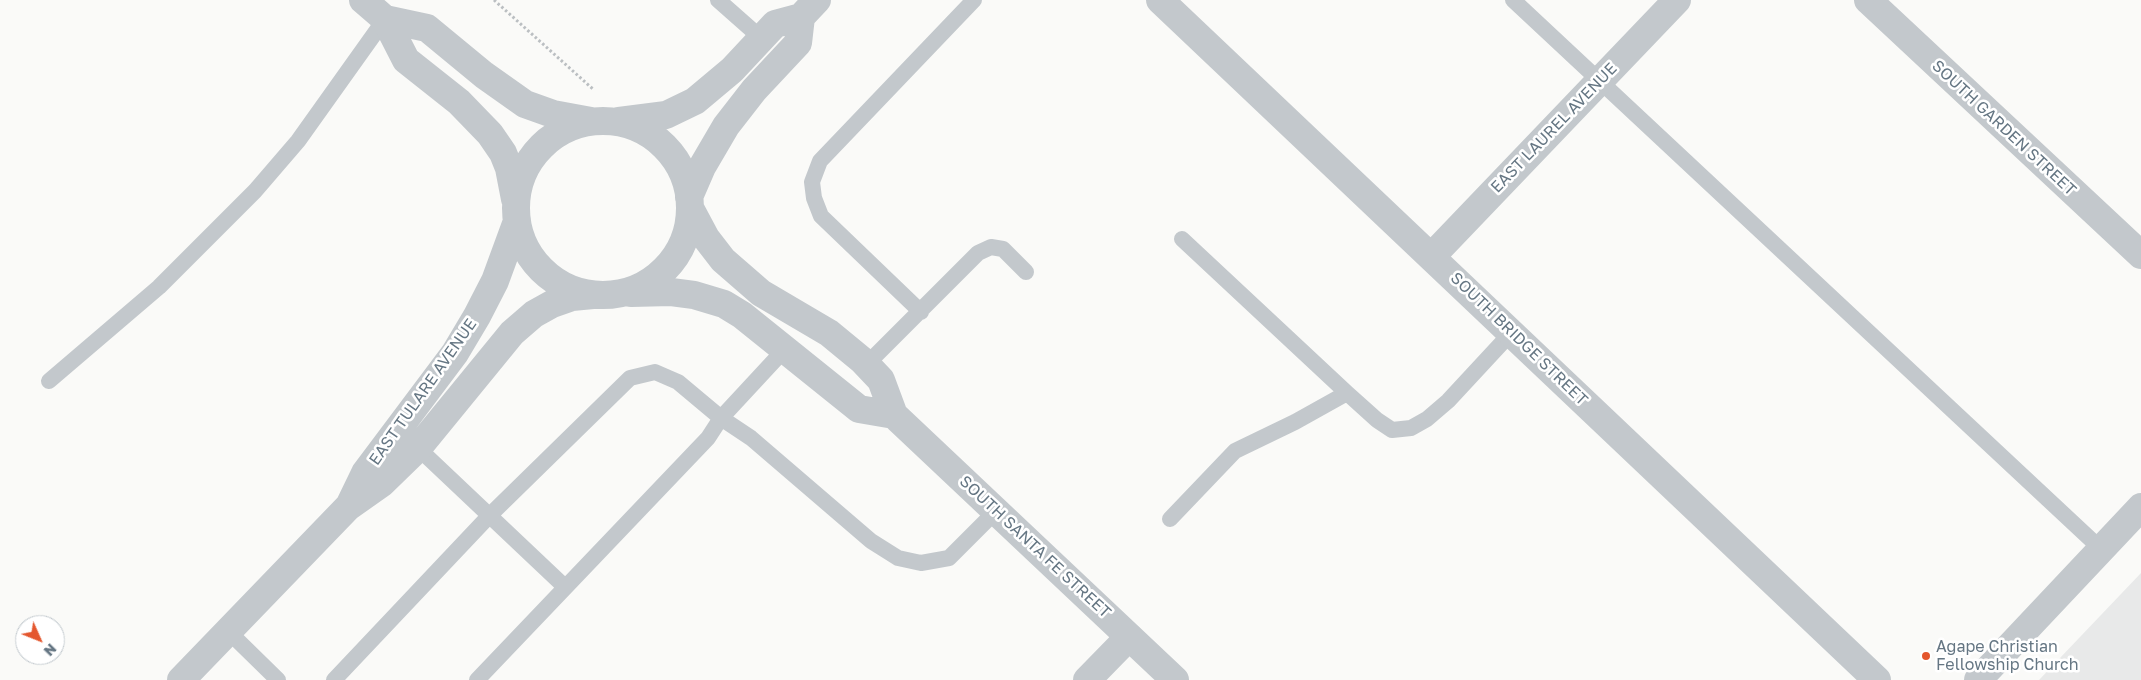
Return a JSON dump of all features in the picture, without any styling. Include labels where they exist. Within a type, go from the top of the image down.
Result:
[{"type":"street","points":[[363,0],[384,19],[406,60],[459,102],[495,140],[512,174],[519,232],[528,253],[542,271],[571,290],[593,295],[671,292],[713,300],[742,315],[859,409],[894,415]]},
{"type":"street","name":"SOUTH BRIDGE STREET","points":[[1160,0],[1877,680]]},
{"type":"street","name":"EAST LAUREL AVENUE","points":[[1432,256],[1677,0]]},
{"type":"street","name":"SOUTH GARDEN STREET","points":[[1868,0],[2141,256]]},
{"type":"street","points":[[516,215],[520,183],[531,160],[539,150],[560,133],[584,124],[666,115],[695,101],[721,80],[775,24],[809,9]]},
{"type":"street","points":[[621,293],[632,291],[651,281],[671,263],[684,240],[689,203],[706,160],[726,126],[754,90],[798,43],[809,9]]},
{"type":"street","points":[[384,19],[427,28],[484,75],[526,104],[553,114],[631,126],[659,142],[679,166],[689,203]]},
{"type":"street","name":"SOUTH SANTA FE STREET","points":[[689,203],[716,252],[733,270],[761,293],[829,333],[866,365],[880,380],[894,415],[997,510],[1175,680]]},
{"type":"street","name":"EAST TULARE AVENUE","points":[[348,507],[365,473],[450,360],[477,316],[495,281],[516,215]]},
{"type":"street","name":"EAST TULARE AVENUE","points":[[181,680],[348,507],[382,483],[418,448],[455,404],[496,349],[519,326],[534,314],[562,300],[581,295],[593,295]]},
{"type":"street","points":[[1978,680],[2141,507]]},
{"type":"street","points":[[1086,680],[1129,637]]},
{"type":"lane","points":[[718,0],[761,38]]},
{"type":"lane","points":[[921,312],[821,216],[814,198],[812,182],[820,161],[974,0]]},
{"type":"lane","points":[[1513,0],[2101,549]]},
{"type":"lane","points":[[49,381],[159,287],[255,191],[304,133],[384,19]]},
{"type":"lane","points":[[1182,239],[1347,393],[1377,420],[1392,430],[1411,428],[1426,419],[1448,401],[1512,332]]},
{"type":"lane","points":[[866,365],[978,253],[991,247],[1003,249],[1026,272]]},
{"type":"lane","points":[[477,680],[708,438],[721,418],[785,349]]},
{"type":"lane","points":[[334,680],[490,515],[630,378],[655,372],[678,382],[721,418],[751,438],[872,541],[898,558],[921,563],[949,558],[997,510]]},
{"type":"lane","points":[[1170,519],[1235,451],[1295,422],[1347,393]]},
{"type":"lane","points":[[418,448],[565,587]]},
{"type":"lane","points":[[228,631],[278,680]]},
{"type":"path","points":[[494,0],[594,90]]},
{"type":"shaded area","points":[[2141,573],[2141,680],[2039,680]]},
{"type":"place","name":"Agape Christian Fellowship Church","points":[[1926,656]]}]
